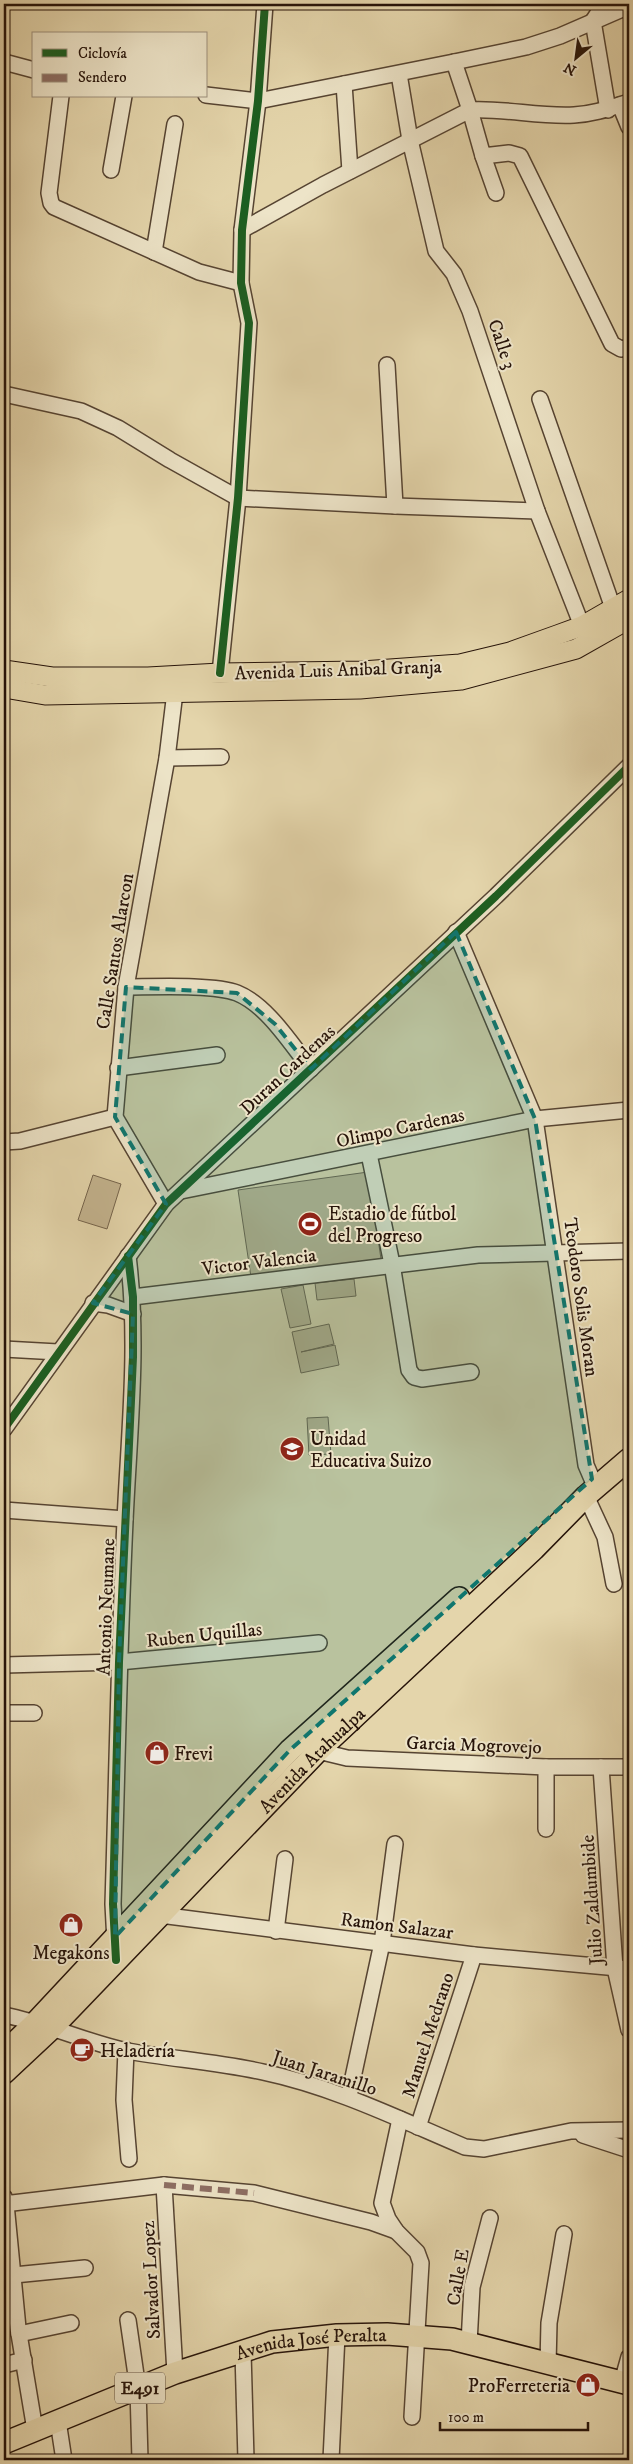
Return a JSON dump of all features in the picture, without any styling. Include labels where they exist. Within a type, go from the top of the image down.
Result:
[{"type":"highway","name":"Avenida Atahualpa","points":[[4,2053],[43,2026],[116,1960],[318,1751],[534,1549],[629,1444]]},
{"type":"highway","name":"Avenida Atahualpa","points":[[4,2073],[115,1937],[290,1750],[589,1488],[629,1459]]},
{"type":"highway","name":"Avenida José Peralta","points":[[4,2443],[176,2373],[272,2342],[337,2335],[387,2334],[468,2343],[626,2383]]},
{"type":"main road","name":"Avenida Luis Anibal Granja","points":[[4,670],[52,677],[148,677],[220,673],[362,671],[460,664],[510,652],[582,626],[621,603]]},
{"type":"main road","name":"Avenida Luis Anibal Granja","points":[[4,688],[45,695],[360,689],[461,680],[576,649],[629,619]]},
{"type":"street","points":[[220,673],[238,498],[249,323],[241,284],[242,230],[258,101],[265,4]]},
{"type":"street","points":[[604,4],[593,21],[619,106],[629,126]]},
{"type":"street","points":[[208,95],[258,101],[399,74],[526,47],[560,36],[629,6]]},
{"type":"street","points":[[4,62],[32,69]]},
{"type":"street","points":[[454,62],[496,193]]},
{"type":"street","name":"Calle 3","points":[[399,74],[410,140],[436,251],[454,274],[470,311],[537,510],[582,626]]},
{"type":"street","points":[[344,84],[350,171]]},
{"type":"street","points":[[61,98],[49,193],[51,203],[60,211],[199,272],[241,284]]},
{"type":"street","points":[[111,170],[124,98]]},
{"type":"street","points":[[242,230],[350,171],[470,110],[495,108],[538,114],[574,115],[619,106]]},
{"type":"street","points":[[154,252],[175,124]]},
{"type":"street","points":[[483,156],[509,152],[520,156],[612,344],[621,349],[629,347]]},
{"type":"street","points":[[387,366],[395,506]]},
{"type":"street","points":[[4,394],[81,411],[118,428],[238,498],[395,506],[537,510]]},
{"type":"street","points":[[540,399],[621,603]]},
{"type":"street","name":"Calle Santos Alarcon","points":[[115,1117],[126,987],[167,758],[175,692]]},
{"type":"street","points":[[167,758],[221,757]]},
{"type":"street","name":"Duran Cardenas","points":[[4,1429],[166,1204],[496,896],[629,766]]},
{"type":"street","name":"Teodoro Solis Moran","points":[[456,932],[536,1119],[589,1488],[605,1537],[614,1584]]},
{"type":"street","points":[[126,987],[162,987],[237,993],[269,1017],[311,1069]]},
{"type":"street","points":[[118,1068],[217,1055]]},
{"type":"street","name":"Olimpo Cardenas","points":[[180,1191],[536,1119],[629,1110]]},
{"type":"street","points":[[4,1142],[20,1141],[115,1117],[166,1204]]},
{"type":"street","points":[[369,1154],[392,1264],[409,1370],[414,1377],[422,1378],[471,1372]]},
{"type":"street","name":"Victor Valencia","points":[[133,1297],[478,1255],[629,1251]]},
{"type":"street","name":"Antonio Neumane","points":[[116,1960],[113,1904],[125,1519],[131,1424],[133,1314],[128,1256]]},
{"type":"street","points":[[93,1303],[108,1305],[133,1314]]},
{"type":"street","points":[[4,1349],[58,1352]]},
{"type":"street","points":[[4,1510],[125,1519]]},
{"type":"street","name":"Ruben Uquillas","points":[[4,1665],[120,1662],[319,1643]]},
{"type":"street","points":[[4,1713],[34,1713]]},
{"type":"street","name":"Garcia Mogrovejo","points":[[318,1751],[348,1758],[546,1767],[629,1767]]},
{"type":"street","name":"Julio Zaldumbide","points":[[601,1766],[629,2030]]},
{"type":"street","points":[[546,1767],[546,1829]]},
{"type":"street","points":[[349,2096],[382,1943],[395,1844]]},
{"type":"street","points":[[276,1931],[285,1859]]},
{"type":"street","name":"Ramon Salazar","points":[[160,1915],[474,1955],[622,1969]]},
{"type":"street","name":"Manuel Medrano","points":[[418,2127],[474,1955]]},
{"type":"street","name":"Juan Jaramillo","points":[[4,2015],[126,2050],[263,2072],[349,2096],[465,2148],[484,2148],[572,2131],[629,2130]]},
{"type":"street","points":[[126,2050],[124,2100],[128,2159]]},
{"type":"street","points":[[400,2119],[382,2203],[388,2219],[396,2231],[417,2252],[421,2263],[412,2417]]},
{"type":"street","points":[[572,2131],[629,2150]]},
{"type":"street","points":[[35,2430],[24,2360],[13,2331],[8,2275],[5,2202],[164,2185],[254,2193],[372,2222],[396,2231]]},
{"type":"street","name":"Salvador Lopez","points":[[164,2185],[176,2373]]},
{"type":"street","name":"Calle E","points":[[468,2343],[472,2287],[490,2218]]},
{"type":"street","points":[[548,2364],[549,2323],[564,2234]]},
{"type":"street","points":[[8,2275],[85,2268]]},
{"type":"street","points":[[128,2320],[138,2389],[140,2460]]},
{"type":"street","points":[[13,2331],[71,2324]]},
{"type":"street","points":[[331,2460],[337,2335]]},
{"type":"street","points":[[243,2352],[246,2460]]},
{"type":"street","points":[[626,2383],[629,2357]]},
{"type":"street","points":[[4,2365],[24,2360]]},
{"type":"street","points":[[58,2421],[64,2460]]},
{"type":"highlighted area","points":[[456,932],[535,1119],[592,1479],[290,1750],[115,1937],[119,1662],[133,1314],[93,1303],[166,1204],[115,1117],[126,987],[237,993],[275,1024],[311,1069]]},
{"type":"shaded area","name":"Estadio de fútbol del Progreso","points":[[368,1172],[381,1259],[251,1277],[238,1190]]},
{"type":"shaded area","points":[[93,1175],[121,1184],[107,1229],[78,1220]]},
{"type":"shaded area","points":[[354,1279],[356,1296],[317,1300],[315,1283]]},
{"type":"shaded area","points":[[303,1285],[311,1324],[290,1328],[281,1289]]},
{"type":"shaded area","points":[[329,1324],[334,1344],[301,1352],[335,1345],[339,1365],[301,1373],[292,1332]]},
{"type":"shaded area","points":[[328,1417],[331,1454],[309,1455],[307,1418]]},
{"type":"marked path","points":[[164,2185],[254,2193]]},
{"type":"cycle path","points":[[220,673],[238,498],[249,323],[241,283],[242,230],[258,101],[265,4]]},
{"type":"cycle path","points":[[4,1429],[166,1204],[496,896],[629,766]]},
{"type":"cycle path","points":[[116,1960],[113,1904],[119,1662],[133,1357],[133,1297],[128,1256]]},
{"type":"place","name":"Estadio de fútbol del Progreso","points":[[310,1224]]},
{"type":"place","name":"Unidad Educativa Suizo","points":[[292,1449]]},
{"type":"place","name":"Frevi","points":[[157,1753]]},
{"type":"place","name":"Megakons","points":[[71,1925]]},
{"type":"place","name":"Heladería","points":[[82,2050]]},
{"type":"place","name":"ProFerreteria","points":[[588,2385]]}]
